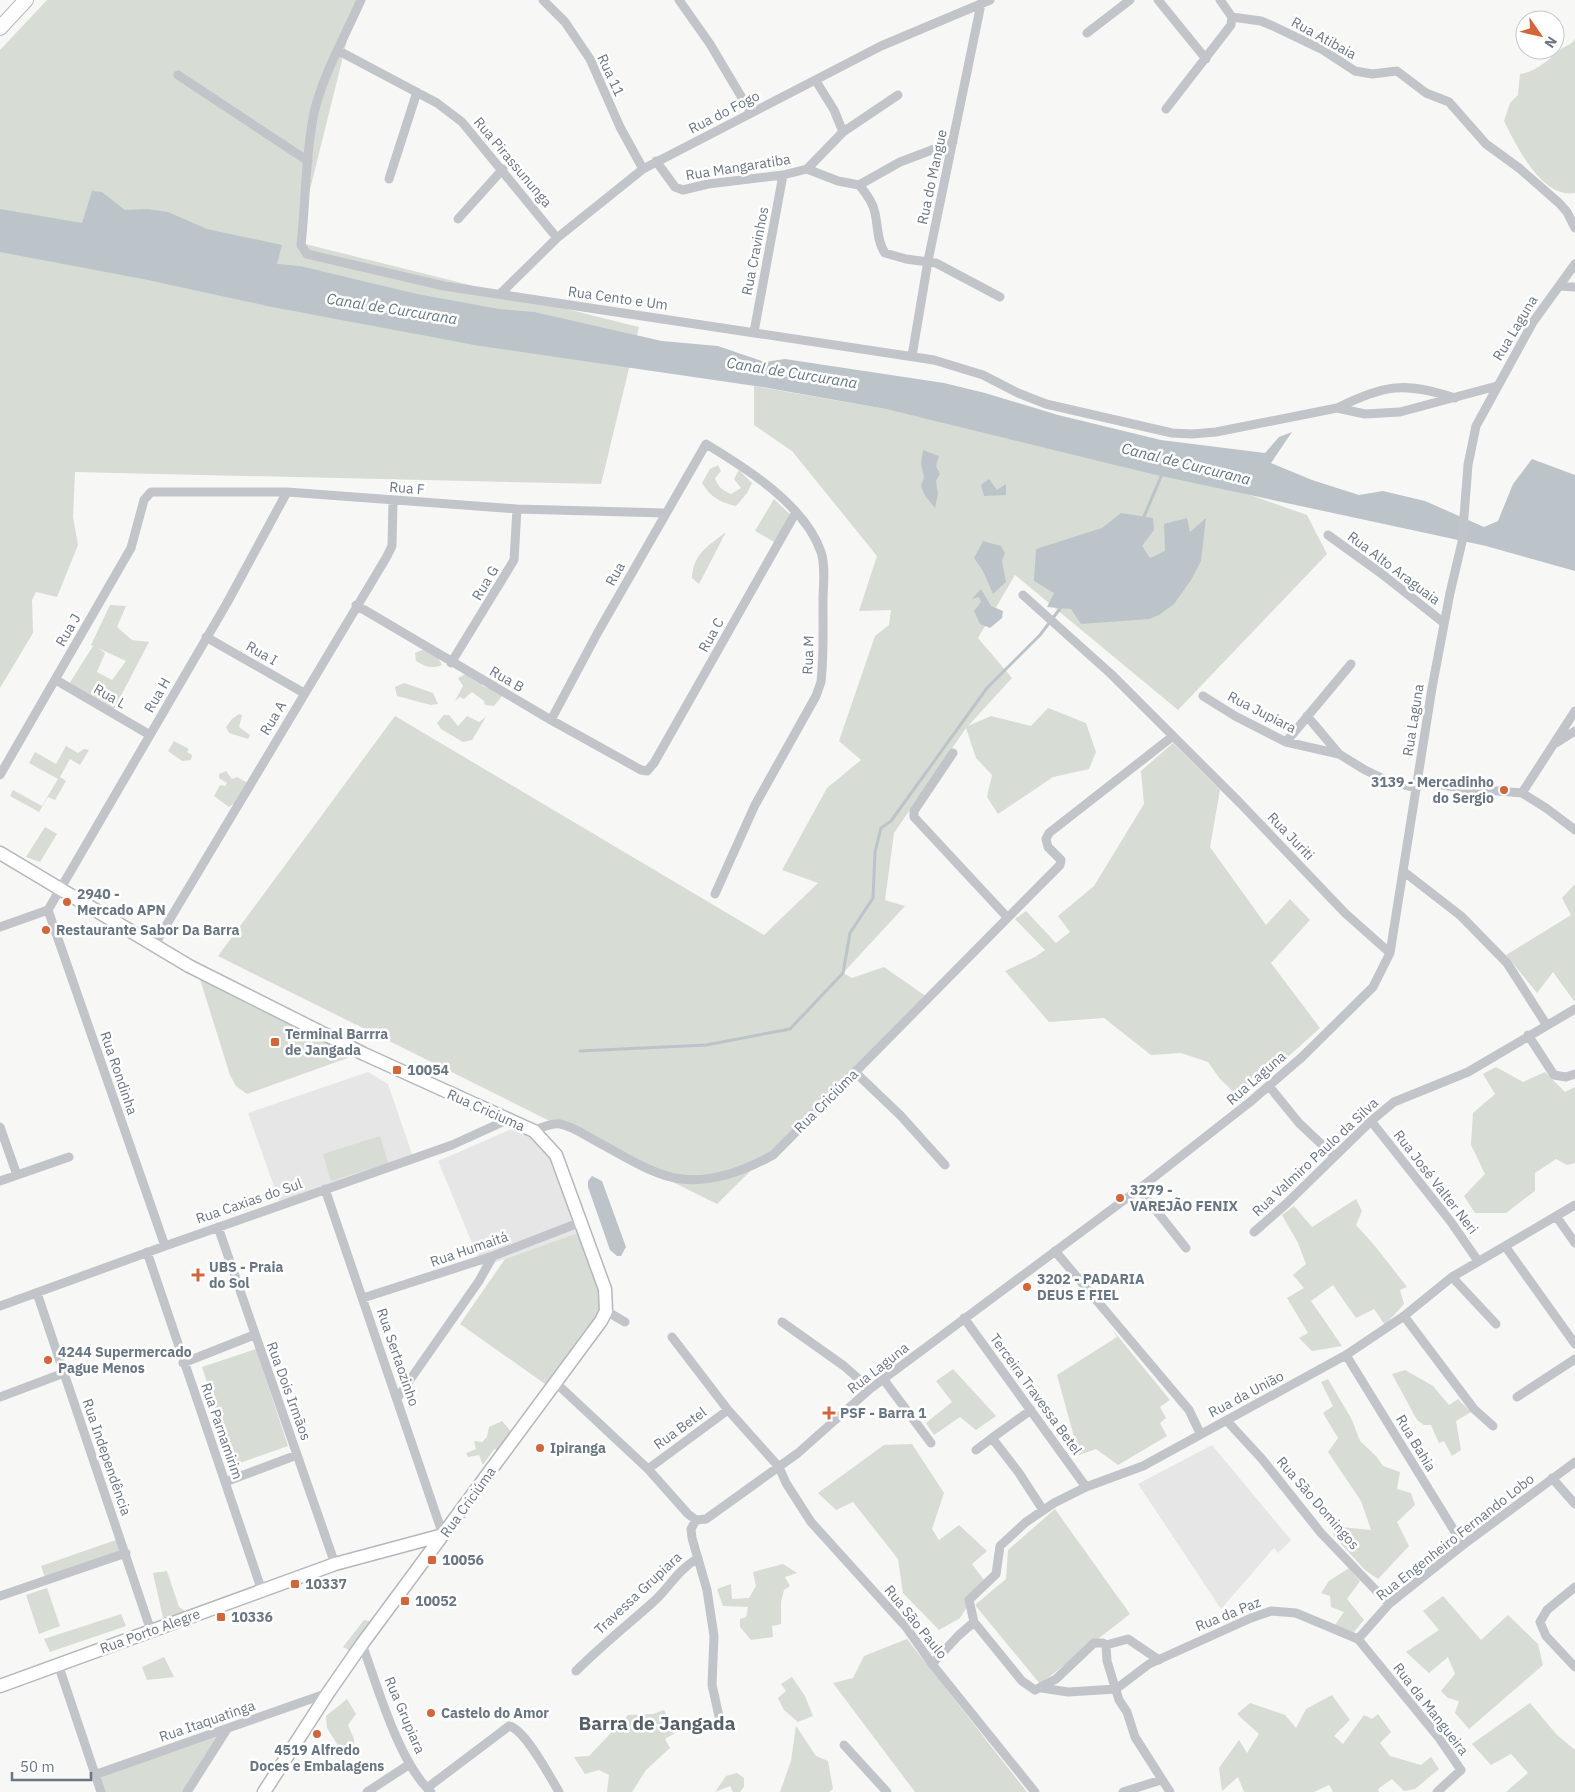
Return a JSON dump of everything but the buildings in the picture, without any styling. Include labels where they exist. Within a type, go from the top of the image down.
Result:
[{"type":"main road","points":[[0,28],[26,0]]},
{"type":"main road","name":"Rua Criciuma","points":[[0,853],[189,966],[364,1054],[534,1131],[556,1155],[605,1288],[606,1311]]},
{"type":"main road","name":"Rua Criciúma","points":[[264,1792],[328,1692],[362,1644],[556,1383],[606,1311]]},
{"type":"main road","name":"Rua Porto Alegre","points":[[0,1686],[335,1564],[443,1535]]},
{"type":"street","points":[[178,75],[308,161],[315,112],[324,85],[361,0]]},
{"type":"street","name":"Rua 11","points":[[543,0],[565,22],[590,59],[620,127],[642,169]]},
{"type":"street","points":[[679,0],[710,44],[751,113]]},
{"type":"street","points":[[1087,33],[1130,0]]},
{"type":"street","points":[[1158,0],[1206,59]]},
{"type":"street","points":[[1166,109],[1231,25],[1232,16],[1220,0]]},
{"type":"street","name":"Rua do Fogo","points":[[500,294],[557,238],[642,169],[881,46],[986,2]]},
{"type":"street","name":"Rua do Mangue","points":[[912,356],[928,261],[953,142],[986,2]]},
{"type":"street","name":"Rua Atibaia","points":[[1232,16],[1261,21],[1273,26],[1323,50],[1355,72],[1372,74],[1397,71],[1426,93],[1445,98],[1486,144],[1519,168],[1552,197],[1567,212],[1575,228]]},
{"type":"street","name":"Rua Pirassununga","points":[[339,51],[437,103],[462,122],[557,238]]},
{"type":"street","points":[[816,81],[834,110],[842,132]]},
{"type":"street","points":[[389,178],[417,92]]},
{"type":"street","name":"Rua Mangaratiba","points":[[656,161],[675,187],[682,190],[708,184],[784,175],[807,169],[842,132],[898,95]]},
{"type":"street","points":[[953,142],[900,162],[859,185],[869,197],[875,212],[879,237],[885,253],[906,259],[928,261],[1000,296]]},
{"type":"street","name":"Rua Cento e Um","points":[[308,161],[302,249],[307,254],[444,286],[934,360],[983,375],[1018,394],[1046,404],[1172,432],[1216,432],[1336,408]]},
{"type":"street","name":"Rua Mangaratiba","points":[[807,169],[838,181],[859,185]]},
{"type":"street","points":[[458,219],[503,170]]},
{"type":"street","name":"Rua Cravinhos","points":[[754,332],[784,175]]},
{"type":"street","name":"Rua Laguna","points":[[696,1520],[706,1519],[716,1513],[779,1467],[830,1427],[870,1389],[1055,1252],[1270,1086],[1373,987],[1390,954],[1444,623],[1459,559],[1466,516],[1468,465],[1476,426],[1533,322],[1575,264]]},
{"type":"street","points":[[1559,286],[1575,287]]},
{"type":"street","points":[[1336,408],[1373,391],[1400,386],[1425,388],[1456,398]]},
{"type":"street","points":[[1336,408],[1365,414],[1384,415],[1497,386]]},
{"type":"street","name":"Rua M","points":[[706,444],[734,461],[796,512],[812,533],[821,553],[823,576],[821,682],[816,696],[755,805],[715,894]]},
{"type":"street","name":"Rua","points":[[551,720],[665,513],[706,444]]},
{"type":"street","name":"Rua F","points":[[147,494],[155,491],[287,492],[517,509],[665,513]]},
{"type":"street","name":"Rua H","points":[[48,910],[61,891],[268,531],[287,492]]},
{"type":"street","name":"Rua J","points":[[0,775],[131,548],[147,494]]},
{"type":"street","name":"Rua A","points":[[155,944],[392,546],[393,501]]},
{"type":"street","name":"Rua G","points":[[451,662],[514,560],[517,509]]},
{"type":"street","name":"Rua C","points":[[647,771],[654,763],[796,512]]},
{"type":"street","name":"Rua Alto Araguaia","points":[[1328,535],[1382,574],[1444,623]]},
{"type":"street","name":"Rua Juriti","points":[[1024,595],[1111,674],[1174,736],[1345,913],[1390,954]]},
{"type":"street","name":"Rua B","points":[[356,605],[551,720],[641,770],[647,771]]},
{"type":"street","name":"Rua I","points":[[206,637],[304,693]]},
{"type":"street","points":[[1286,742],[1351,664]]},
{"type":"street","name":"Rua L","points":[[56,680],[150,735]]},
{"type":"street","name":"Rua Jupiara","points":[[1203,696],[1286,742],[1339,754],[1380,777],[1417,785],[1522,792]]},
{"type":"street","points":[[1575,711],[1522,792],[1575,830]]},
{"type":"street","name":"Rua Jupiara","points":[[1308,716],[1339,754]]},
{"type":"street","points":[[1546,754],[1556,743],[1575,731]]},
{"type":"street","name":"Rua Criciúma","points":[[534,1131],[545,1126],[558,1124],[570,1126],[634,1162],[673,1177],[695,1180],[727,1175],[751,1166],[772,1155],[1060,865],[1061,860],[1048,847],[1046,839],[1049,833],[1174,736]]},
{"type":"street","points":[[952,753],[914,811],[914,817],[1007,917]]},
{"type":"street","points":[[1403,871],[1461,916],[1507,963],[1546,1024]]},
{"type":"street","points":[[0,927],[48,910]]},
{"type":"street","name":"Rua Rondinha","points":[[48,910],[165,1246]]},
{"type":"street","name":"Rua Valmiro Paulo da Silva","points":[[1254,1232],[1287,1203],[1371,1121],[1394,1102],[1468,1072],[1546,1024],[1575,1009]]},
{"type":"street","points":[[1528,1036],[1554,1075],[1566,1077],[1575,1074]]},
{"type":"street","points":[[855,1072],[906,1122],[945,1165]]},
{"type":"street","points":[[1270,1086],[1298,1124],[1334,1156]]},
{"type":"street","name":"Rua Caxias do Sul","points":[[0,1306],[147,1252],[452,1145],[507,1120]]},
{"type":"street","name":"Rua José Valter Neri","points":[[1371,1121],[1478,1261]]},
{"type":"street","points":[[0,1127],[17,1175]]},
{"type":"street","points":[[0,1182],[69,1156]]},
{"type":"street","points":[[1139,1188],[1186,1248]]},
{"type":"street","name":"Rua Sertaozinho","points":[[325,1190],[398,1397],[443,1535]]},
{"type":"street","name":"Rua da União","points":[[974,1622],[969,1600],[996,1574],[1000,1546],[1042,1510],[1086,1487],[1142,1466],[1346,1355],[1404,1316],[1452,1277],[1575,1205]]},
{"type":"street","points":[[1556,1216],[1575,1243]]},
{"type":"street","name":"Rua Humaitá","points":[[363,1298],[493,1256],[581,1222]]},
{"type":"street","name":"Rua Dois Irmãos","points":[[218,1227],[335,1564]]},
{"type":"street","points":[[1505,1246],[1575,1344]]},
{"type":"street","name":"Rua Parnamirim","points":[[147,1252],[183,1363],[262,1591]]},
{"type":"street","points":[[1055,1252],[1189,1410],[1200,1433]]},
{"type":"street","points":[[398,1397],[479,1281],[493,1256]]},
{"type":"street","points":[[1452,1277],[1496,1324]]},
{"type":"street","name":"Rua Independência","points":[[37,1293],[152,1631]]},
{"type":"street","points":[[606,1311],[625,1322]]},
{"type":"street","points":[[1404,1316],[1474,1409],[1493,1426]]},
{"type":"street","name":"Terceira Travessa Betel","points":[[964,1318],[1086,1487]]},
{"type":"street","points":[[782,1322],[844,1366],[870,1389]]},
{"type":"street","points":[[183,1363],[254,1335]]},
{"type":"street","name":"Rua Betel","points":[[672,1336],[728,1410],[779,1467]]},
{"type":"street","name":"Rua Bahia","points":[[1346,1355],[1462,1545]]},
{"type":"street","points":[[1517,1397],[1575,1359]]},
{"type":"street","points":[[0,1397],[64,1373]]},
{"type":"street","points":[[884,1380],[931,1443]]},
{"type":"street","points":[[556,1383],[648,1469],[696,1520],[691,1529],[707,1590],[713,1627],[712,1685],[721,1725]]},
{"type":"street","name":"Rua Betel","points":[[648,1469],[728,1410]]},
{"type":"street","points":[[976,1450],[1031,1410]]},
{"type":"street","name":"Rua São Domingos","points":[[1227,1421],[1262,1459],[1321,1533],[1388,1604]]},
{"type":"street","points":[[992,1438],[1042,1510]]},
{"type":"street","points":[[225,1482],[297,1455]]},
{"type":"street","name":"Rua Engenheiro Fernando Lobo","points":[[1358,1639],[1388,1604],[1462,1545],[1575,1462]]},
{"type":"street","name":"Rua São Paulo","points":[[779,1467],[786,1483],[811,1522],[906,1627],[932,1664],[1035,1792]]},
{"type":"street","points":[[1552,1478],[1575,1504]]},
{"type":"street","points":[[0,1596],[126,1553]]},
{"type":"street","name":"Travessa Grupiara","points":[[576,1671],[605,1642],[652,1603],[678,1572],[698,1558]]},
{"type":"street","points":[[1575,1586],[1542,1616],[1541,1628],[1575,1667]]},
{"type":"street","name":"Rua da Paz","points":[[1116,1689],[1149,1664],[1251,1618],[1271,1612],[1296,1613],[1358,1639]]},
{"type":"street","points":[[932,1664],[974,1622],[1022,1681],[1030,1688],[1036,1690],[1056,1679],[1094,1643],[1100,1642],[1106,1645],[1128,1639],[1159,1660]]},
{"type":"street","name":"Rua da Mangueira","points":[[1358,1639],[1439,1738],[1461,1770],[1437,1792]]},
{"type":"street","name":"Rua Grupiara","points":[[362,1644],[381,1696],[410,1764],[429,1790]]},
{"type":"street","points":[[1106,1645],[1107,1660],[1116,1689],[1135,1737],[1170,1792]]},
{"type":"street","points":[[58,1664],[100,1792]]},
{"type":"street","points":[[1042,1688],[1068,1692],[1116,1689]]},
{"type":"street","name":"Rua Itaquatinga","points":[[94,1775],[328,1692]]},
{"type":"street","points":[[429,1790],[507,1727],[512,1726],[530,1746],[559,1792]]},
{"type":"street","points":[[187,1792],[227,1729]]},
{"type":"street","points":[[844,1745],[887,1792]]},
{"type":"street","points":[[368,1792],[410,1764]]},
{"type":"street","points":[[1122,1792],[1161,1780]]},
{"type":"shaded area","points":[[47,0],[357,0],[297,242],[639,327],[601,484],[75,472],[73,517],[78,545],[57,597],[36,592],[32,600],[33,633],[0,688],[0,50]]},
{"type":"shaded area","points":[[1575,39],[1575,193],[1563,193],[1552,188],[1541,179],[1523,156],[1504,121],[1510,103],[1518,95],[1520,74],[1531,71],[1548,60],[1565,60],[1565,46]]},
{"type":"shaded area","points":[[754,386],[886,409],[1250,495],[1307,515],[1327,554],[1178,710],[1015,575],[978,638],[1012,678],[968,726],[991,716],[1031,726],[1048,708],[1086,723],[1096,752],[1089,769],[1053,777],[998,814],[987,797],[992,775],[976,758],[966,728],[894,833],[885,900],[905,906],[843,973],[852,978],[884,967],[927,997],[717,1204],[218,956],[395,716],[764,935],[818,883],[782,870],[827,788],[861,760],[839,741],[875,636],[889,625],[891,610],[859,611],[877,556],[792,451],[754,425]]},
{"type":"shaded area","points":[[718,465],[721,471],[715,478],[719,486],[725,491],[731,494],[741,488],[734,479],[739,470],[752,483],[747,493],[736,506],[716,498],[702,483],[710,469]]},
{"type":"shaded area","points":[[774,499],[796,520],[780,545],[755,531]]},
{"type":"shaded area","points":[[726,532],[699,584],[692,578],[698,557]]},
{"type":"shaded area","points":[[110,605],[126,606],[117,627],[132,640],[149,642],[114,709],[69,684],[93,646],[91,645]],"holes":[[[98,648],[126,661],[112,680],[97,672],[105,653]]]},
{"type":"shaded area","points":[[424,649],[437,656],[442,665],[429,667],[416,661],[415,653]]},
{"type":"shaded area","points":[[466,674],[483,683],[481,685],[487,688],[493,684],[502,696],[494,706],[485,705],[484,701],[472,692],[464,699],[460,697],[455,701],[463,686],[458,678]]},
{"type":"shaded area","points":[[404,683],[433,693],[438,704],[431,705],[397,696],[395,687]]},
{"type":"shaded area","points":[[239,714],[242,715],[239,727],[250,735],[248,739],[229,733],[226,727]]},
{"type":"shaded area","points":[[444,715],[449,715],[458,726],[467,716],[479,722],[486,717],[472,740],[463,742],[441,729],[437,723]]},
{"type":"shaded area","points":[[174,741],[189,749],[187,752],[192,755],[191,760],[182,761],[168,751]]},
{"type":"shaded area","points":[[1173,743],[1220,790],[1210,847],[1266,925],[1290,899],[1310,920],[1271,963],[1320,1028],[1241,1099],[1220,1079],[1208,1062],[1181,1053],[1151,1055],[1104,1018],[1049,1022],[1005,971],[1035,957],[1045,950],[1015,919],[1026,911],[1056,943],[1070,932],[1058,916],[1094,886],[1144,804],[1141,771]]},
{"type":"shaded area","points":[[66,746],[78,753],[84,749],[89,750],[80,765],[70,759],[60,777],[66,781],[55,800],[48,797],[39,812],[10,796],[13,790],[42,806],[58,779],[29,763],[35,752],[56,764]]},
{"type":"shaded area","points":[[226,771],[232,779],[237,777],[248,783],[238,801],[229,807],[214,796],[220,785],[225,786],[227,783],[219,778],[219,774]]},
{"type":"shaded area","points":[[45,827],[57,834],[40,862],[26,857]]},
{"type":"shaded area","points":[[1575,884],[1574,1001],[1553,972],[1537,993],[1506,955],[1571,915],[1562,898]]},
{"type":"shaded area","name":"Terminal Barrra de Jangada","points":[[199,976],[356,1055],[247,1094],[236,1086],[230,1075]]},
{"type":"shaded area","points":[[1496,1067],[1523,1082],[1545,1072],[1565,1092],[1575,1087],[1575,1163],[1567,1165],[1556,1159],[1535,1173],[1535,1191],[1506,1213],[1475,1213],[1464,1196],[1485,1174],[1471,1145],[1473,1113],[1495,1094],[1483,1074]]},
{"type":"shaded area","points":[[368,1072],[388,1084],[413,1157],[280,1203],[248,1113]]},
{"type":"shaded area","points":[[521,1125],[541,1137],[588,1229],[482,1267],[438,1161]]},
{"type":"shaded area","points":[[380,1136],[388,1163],[331,1181],[323,1154]]},
{"type":"shaded area","points":[[1356,1199],[1362,1211],[1356,1225],[1407,1287],[1400,1290],[1404,1304],[1385,1325],[1374,1309],[1356,1318],[1333,1285],[1311,1301],[1342,1346],[1312,1351],[1299,1338],[1308,1333],[1287,1298],[1304,1288],[1293,1275],[1306,1264],[1298,1243],[1282,1215],[1294,1206],[1312,1227]]},
{"type":"shaded area","points":[[588,1229],[611,1307],[555,1391],[460,1324],[505,1259]]},
{"type":"shaded area","points":[[1111,1328],[1170,1400],[1160,1407],[1166,1418],[1160,1423],[1167,1436],[1118,1465],[1096,1449],[1079,1455],[1057,1375],[1117,1337]]},
{"type":"shaded area","points":[[256,1349],[288,1446],[234,1465],[202,1367]]},
{"type":"shaded area","points":[[953,1369],[996,1416],[976,1430],[960,1417],[934,1435],[926,1423],[952,1402],[936,1381]]},
{"type":"shaded area","points":[[1405,1370],[1433,1386],[1449,1405],[1458,1399],[1471,1412],[1456,1421],[1461,1450],[1452,1456],[1444,1441],[1439,1443],[1431,1425],[1424,1425],[1417,1420],[1392,1374]]},
{"type":"shaded area","points":[[1328,1379],[1352,1420],[1360,1441],[1376,1456],[1383,1466],[1400,1472],[1397,1489],[1411,1493],[1415,1505],[1397,1522],[1409,1546],[1378,1579],[1365,1570],[1333,1535],[1341,1527],[1371,1530],[1361,1501],[1328,1452],[1338,1438],[1323,1413],[1333,1406],[1321,1382]]},
{"type":"shaded area","points":[[502,1421],[513,1434],[502,1451],[494,1449],[483,1465],[479,1455],[468,1457],[466,1453],[476,1449],[474,1441],[482,1442],[487,1437],[489,1427]]},
{"type":"shaded area","points":[[912,1444],[944,1493],[932,1529],[939,1540],[959,1525],[987,1551],[972,1564],[984,1580],[960,1618],[939,1630],[903,1593],[898,1559],[853,1502],[836,1510],[818,1493],[884,1445]]},
{"type":"shaded area","points":[[1212,1445],[1291,1540],[1278,1553],[1274,1548],[1221,1609],[1138,1484]]},
{"type":"shaded area","points":[[1055,1509],[1130,1614],[1040,1684],[975,1605],[1006,1579],[1008,1550]]},
{"type":"shaded area","points":[[116,1540],[122,1558],[47,1584],[41,1566]]},
{"type":"shaded area","points":[[783,1564],[797,1573],[785,1577],[790,1586],[784,1590],[781,1602],[781,1624],[772,1626],[773,1637],[751,1640],[740,1627],[740,1619],[746,1617],[748,1607],[723,1606],[717,1589],[731,1584],[732,1599],[749,1598],[756,1586],[753,1572]]},
{"type":"shaded area","points":[[1349,1568],[1360,1581],[1347,1599],[1364,1620],[1354,1632],[1335,1625],[1344,1612],[1331,1607],[1330,1596],[1321,1593],[1329,1581]]},
{"type":"shaded area","points":[[167,1571],[179,1607],[186,1612],[164,1622],[153,1573]]},
{"type":"shaded area","points":[[47,1588],[60,1626],[39,1634],[26,1595]]},
{"type":"shaded area","points":[[1443,1596],[1481,1640],[1508,1615],[1538,1644],[1543,1665],[1469,1729],[1455,1713],[1459,1701],[1448,1698],[1441,1691],[1455,1674],[1448,1657],[1429,1673],[1406,1652],[1439,1630],[1423,1611]]},
{"type":"shaded area","points":[[121,1614],[126,1626],[50,1652],[44,1639]]},
{"type":"shaded area","points":[[364,1620],[382,1624],[359,1656],[343,1647]]},
{"type":"shaded area","points":[[907,1639],[1027,1792],[915,1792],[833,1683],[853,1678],[864,1656]]},
{"type":"shaded area","points":[[164,1657],[174,1677],[147,1680],[142,1667]]},
{"type":"shaded area","points":[[792,1677],[805,1696],[813,1716],[798,1722],[784,1710],[778,1698],[786,1691],[781,1684]]},
{"type":"shaded area","points":[[1332,1695],[1350,1720],[1334,1736],[1343,1744],[1364,1715],[1372,1719],[1378,1714],[1391,1732],[1380,1743],[1390,1756],[1421,1765],[1431,1757],[1439,1769],[1415,1789],[1404,1791],[1392,1779],[1378,1789],[1379,1792],[1333,1792],[1329,1785],[1314,1792],[1244,1792],[1238,1777],[1222,1791],[1219,1768],[1239,1740],[1247,1753],[1259,1734],[1237,1714],[1250,1703],[1285,1715],[1296,1728],[1306,1709]]},
{"type":"shaded area","points":[[347,1699],[356,1714],[348,1725],[354,1739],[355,1751],[342,1752],[327,1728],[326,1716]]},
{"type":"shaded area","points":[[1530,1703],[1557,1735],[1575,1750],[1575,1792],[1506,1792],[1528,1773],[1511,1754],[1491,1765],[1472,1744]]},
{"type":"shaded area","points":[[664,1710],[675,1733],[665,1739],[670,1748],[646,1770],[632,1792],[607,1792],[609,1775],[599,1770],[585,1774],[574,1757],[589,1756],[628,1715],[653,1714]]},
{"type":"shaded area","points":[[796,1726],[816,1756],[828,1761],[833,1789],[829,1792],[780,1792],[791,1761]]},
{"type":"shaded area","points":[[223,1735],[187,1792],[101,1792],[96,1778]]},
{"type":"shaded area","points":[[737,1773],[744,1778],[744,1787],[740,1792],[733,1792],[730,1786],[715,1792],[726,1776]]},
{"type":"water","name":"Canal de Curcurana","points":[[92,191],[102,192],[125,210],[148,209],[168,212],[207,229],[282,245],[277,264],[300,266],[417,294],[499,309],[534,312],[662,341],[718,346],[765,362],[785,359],[944,383],[1058,415],[1161,440],[1265,453],[1279,437],[1292,432],[1271,463],[1312,480],[1359,495],[1383,491],[1425,501],[1484,527],[1498,521],[1513,484],[1532,459],[1575,475],[1575,571],[1486,546],[1152,474],[886,409],[762,387],[480,346],[272,307],[143,279],[0,252],[0,209],[82,223]]},
{"type":"water","points":[[923,450],[939,456],[936,466],[940,474],[936,481],[938,494],[935,508],[925,496],[921,486],[924,477],[921,464]]},
{"type":"water","points":[[989,479],[997,490],[1006,484],[1006,495],[984,496],[981,485]]},
{"type":"water","points":[[1121,513],[1153,518],[1154,530],[1142,546],[1150,558],[1165,551],[1164,524],[1187,518],[1190,532],[1206,518],[1201,561],[1191,580],[1174,604],[1159,615],[1149,619],[1081,624],[1071,609],[1047,607],[1054,593],[1034,581],[1036,549],[1102,528]]},
{"type":"water","points":[[983,541],[1001,546],[1005,553],[1002,561],[1006,582],[993,594],[983,571],[974,558]]},
{"type":"water","points":[[981,589],[991,606],[1003,611],[1002,618],[990,628],[980,624],[974,611],[981,602],[979,597],[972,599]]},
{"type":"water","points":[[592,1176],[602,1181],[626,1247],[621,1256],[617,1256],[610,1250],[588,1187],[588,1181]]},
{"type":"waterway","name":"Canal de Curcurana","points":[[1143,519],[1163,472]]},
{"type":"waterway","points":[[580,1051],[706,1045],[790,1029],[843,973],[850,933],[873,898],[875,852],[881,828],[891,821],[987,688],[1040,635],[1062,606]]},
{"type":"place","name":"3139 - Mercadinho do Sergio","points":[[1504,790]]},
{"type":"place","name":"2940 - Mercado APN","points":[[67,902]]},
{"type":"place","name":"Restaurante Sabor Da Barra","points":[[46,930]]},
{"type":"place","name":"Terminal Barrra de Jangada","points":[[275,1042]]},
{"type":"place","name":"10054","points":[[397,1070]]},
{"type":"place","name":"3279 - VAREJÃO FENIX","points":[[1120,1198]]},
{"type":"place","name":"UBS - Praia do Sol","points":[[198,1275]]},
{"type":"place","name":"3202 - PADARIA DEUS E FIEL","points":[[1027,1287]]},
{"type":"place","name":"4244 Supermercado Pague Menos","points":[[48,1360]]},
{"type":"place","name":"PSF - Barra 1","points":[[829,1413]]},
{"type":"place","name":"Ipiranga","points":[[540,1448]]},
{"type":"place","name":"10056","points":[[432,1560]]},
{"type":"place","name":"10337","points":[[295,1584]]},
{"type":"place","name":"10052","points":[[405,1601]]},
{"type":"place","name":"10336","points":[[221,1617]]},
{"type":"place","name":"Castelo do Amor","points":[[431,1713]]},
{"type":"place","name":"4519 Alfredo Doces e Embalagens","points":[[317,1734]]},
{"type":"district","name":"Barra de Jangada","points":[[657,1723]]}]
